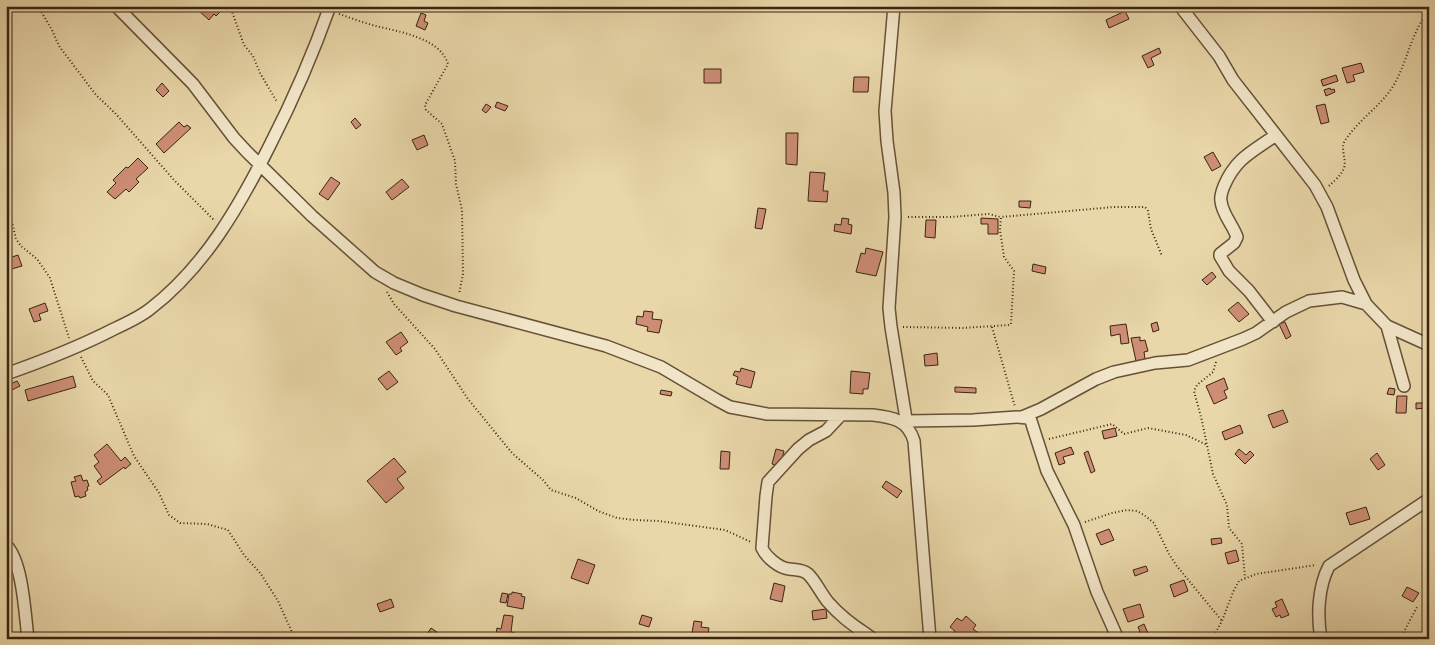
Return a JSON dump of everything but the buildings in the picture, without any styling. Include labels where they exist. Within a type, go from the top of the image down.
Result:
[{"type":"street","points":[[116,6],[194,84],[234,138],[312,216],[375,272],[423,295],[456,306],[606,346],[661,368],[730,407],[768,414],[873,415],[890,417],[906,423],[1028,418],[1031,421],[1049,477],[1074,525],[1098,592],[1118,639]]},
{"type":"street","points":[[894,6],[885,111],[895,217],[889,308],[906,423],[912,432],[914,441],[930,639]]},
{"type":"street","points":[[1180,6],[1321,195],[1359,293],[1366,304],[1387,326],[1429,345]]},
{"type":"street","points":[[6,374],[75,349],[133,320],[150,309],[174,288],[194,266],[234,212],[260,165],[285,117],[306,69],[329,8]]},
{"type":"street","points":[[1273,322],[1229,271],[1220,256],[1234,243],[1237,237],[1220,200],[1226,182],[1236,164],[1276,135]]},
{"type":"street","points":[[1022,417],[1053,403],[1096,379],[1114,372],[1156,363],[1188,360],[1217,350],[1243,339],[1273,322],[1286,312],[1309,301],[1335,296],[1366,304]]},
{"type":"street","points":[[1387,326],[1404,386]]},
{"type":"street","points":[[841,416],[826,431],[809,440],[798,449],[768,482],[763,551],[770,559],[784,567],[806,573],[843,618],[873,639]]},
{"type":"street","points":[[1321,639],[1318,614],[1322,585],[1329,566],[1429,498]]},
{"type":"street","points":[[6,545],[13,554],[18,570],[25,606],[28,639]]},
{"type":"path","points":[[38,6],[59,46],[96,95],[115,113],[174,180],[223,228]]},
{"type":"path","points":[[230,6],[244,45],[253,56],[260,74],[285,117]]},
{"type":"path","points":[[329,8],[417,38],[446,57],[448,64],[425,105],[426,110],[442,124],[455,161],[456,184],[462,210],[463,274],[456,306]]},
{"type":"path","points":[[1321,195],[1341,174],[1345,161],[1342,146],[1346,138],[1377,107],[1392,87],[1400,74],[1418,26],[1429,12]]},
{"type":"path","points":[[6,197],[16,239],[37,259],[50,278],[75,349],[93,381],[108,395],[134,456],[159,493],[169,515],[180,523],[207,524],[224,527],[228,530],[244,555],[261,574],[278,601],[295,639]]},
{"type":"path","points":[[895,217],[950,217],[989,214],[1001,217],[1114,207],[1145,207],[1148,212],[1151,229],[1162,256]]},
{"type":"path","points":[[891,327],[1009,326],[1012,321],[1011,297],[1014,271],[1005,261],[1004,257],[1000,230],[1001,217]]},
{"type":"path","points":[[375,272],[394,304],[435,349],[468,399],[492,430],[512,453],[543,480],[551,490],[576,498],[598,511],[617,518],[659,521],[725,530],[737,534],[763,551]]},
{"type":"path","points":[[992,326],[1016,409],[1022,417]]},
{"type":"path","points":[[1217,350],[1216,366],[1213,372],[1197,385],[1194,391],[1213,474],[1227,505],[1229,528],[1242,544],[1245,578]]},
{"type":"path","points":[[1037,441],[1112,424],[1124,434],[1148,428],[1186,435],[1207,445]]},
{"type":"path","points":[[1074,525],[1127,510],[1137,511],[1144,515],[1154,523],[1176,565],[1222,621]]},
{"type":"path","points":[[1212,639],[1239,581],[1256,574],[1321,564]]},
{"type":"path","points":[[1400,639],[1417,607]]}]
